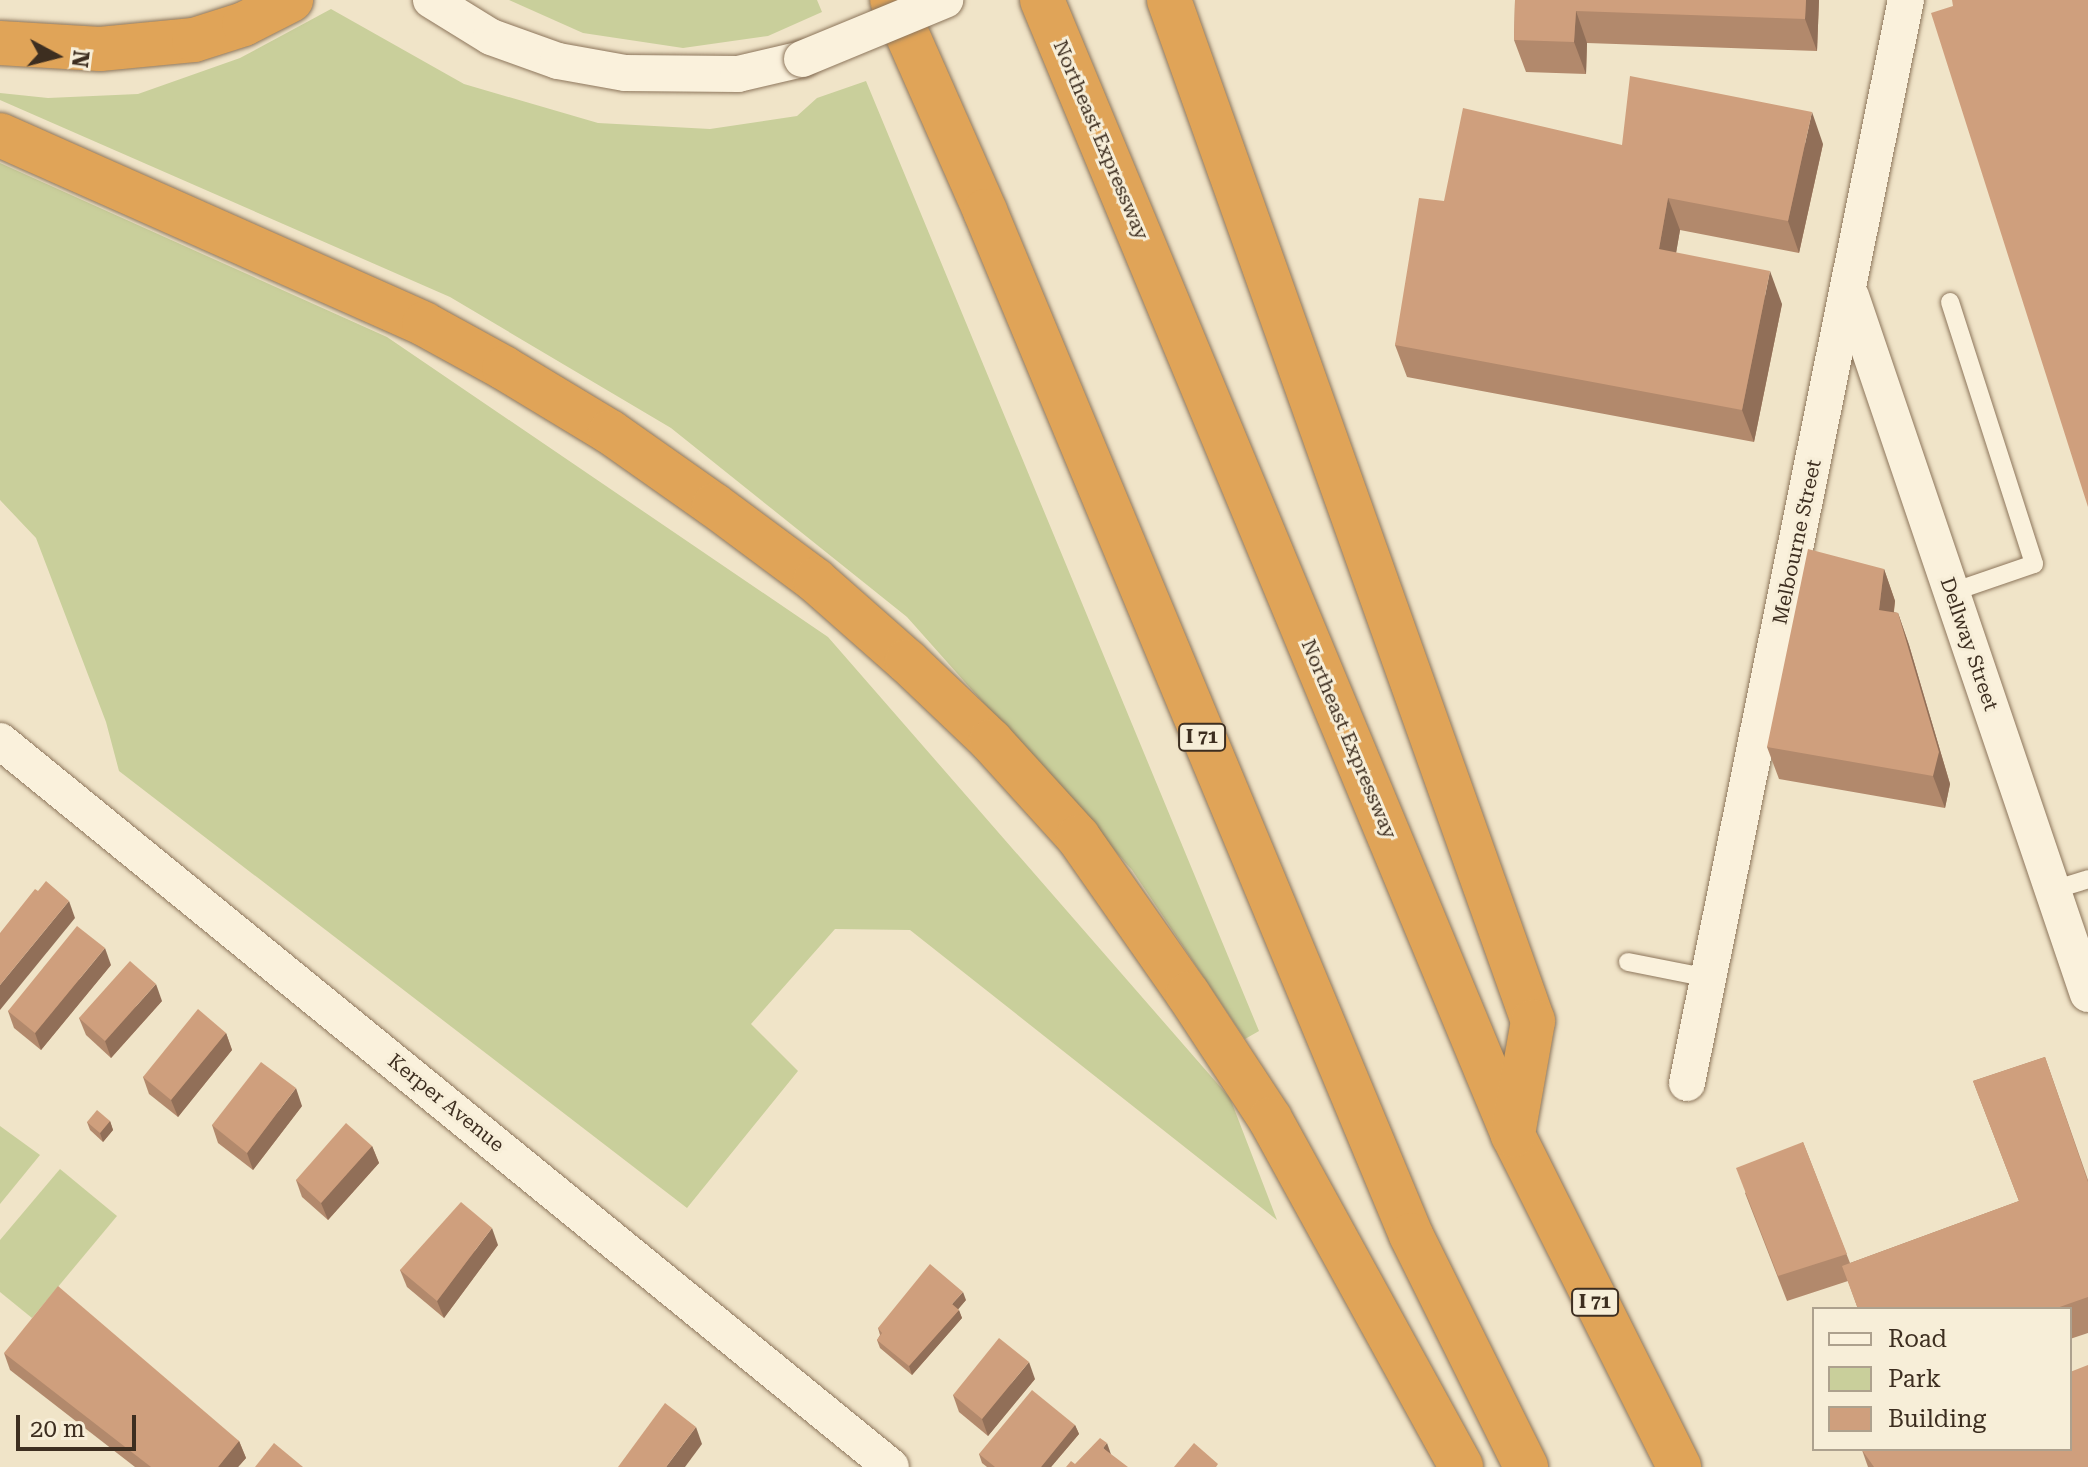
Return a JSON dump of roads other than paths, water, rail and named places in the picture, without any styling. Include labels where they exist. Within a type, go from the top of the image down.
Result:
[{"type":"highway","points":[[0,43],[100,49],[169,44],[244,24],[291,0]]},
{"type":"highway","name":"I 71","points":[[892,0],[985,211],[1405,1221],[1526,1467]]},
{"type":"highway","name":"Northeast Expressway","points":[[1042,0],[1513,1135],[1679,1467]]},
{"type":"highway","points":[[1169,0],[1533,1021],[1513,1135]]},
{"type":"highway","points":[[0,135],[424,324],[504,368],[610,432],[714,505],[815,580],[907,661],[991,741],[1078,837],[1188,994],[1270,1119],[1461,1467]]},
{"type":"street","points":[[431,0],[491,37],[558,61],[625,73],[738,74],[802,59],[945,0]]},
{"type":"street","name":"Melbourne Street","points":[[1687,1083],[1757,725],[1850,295],[1906,0]]},
{"type":"street","name":"Dellway Street","points":[[1850,295],[2088,994]]},
{"type":"street","name":"Kerper Avenue","points":[[0,741],[891,1467]]},
{"type":"lane","points":[[1950,302],[2034,564],[1952,592]]},
{"type":"lane","points":[[2053,890],[2088,879]]},
{"type":"lane","points":[[1628,962],[1709,978]]}]
